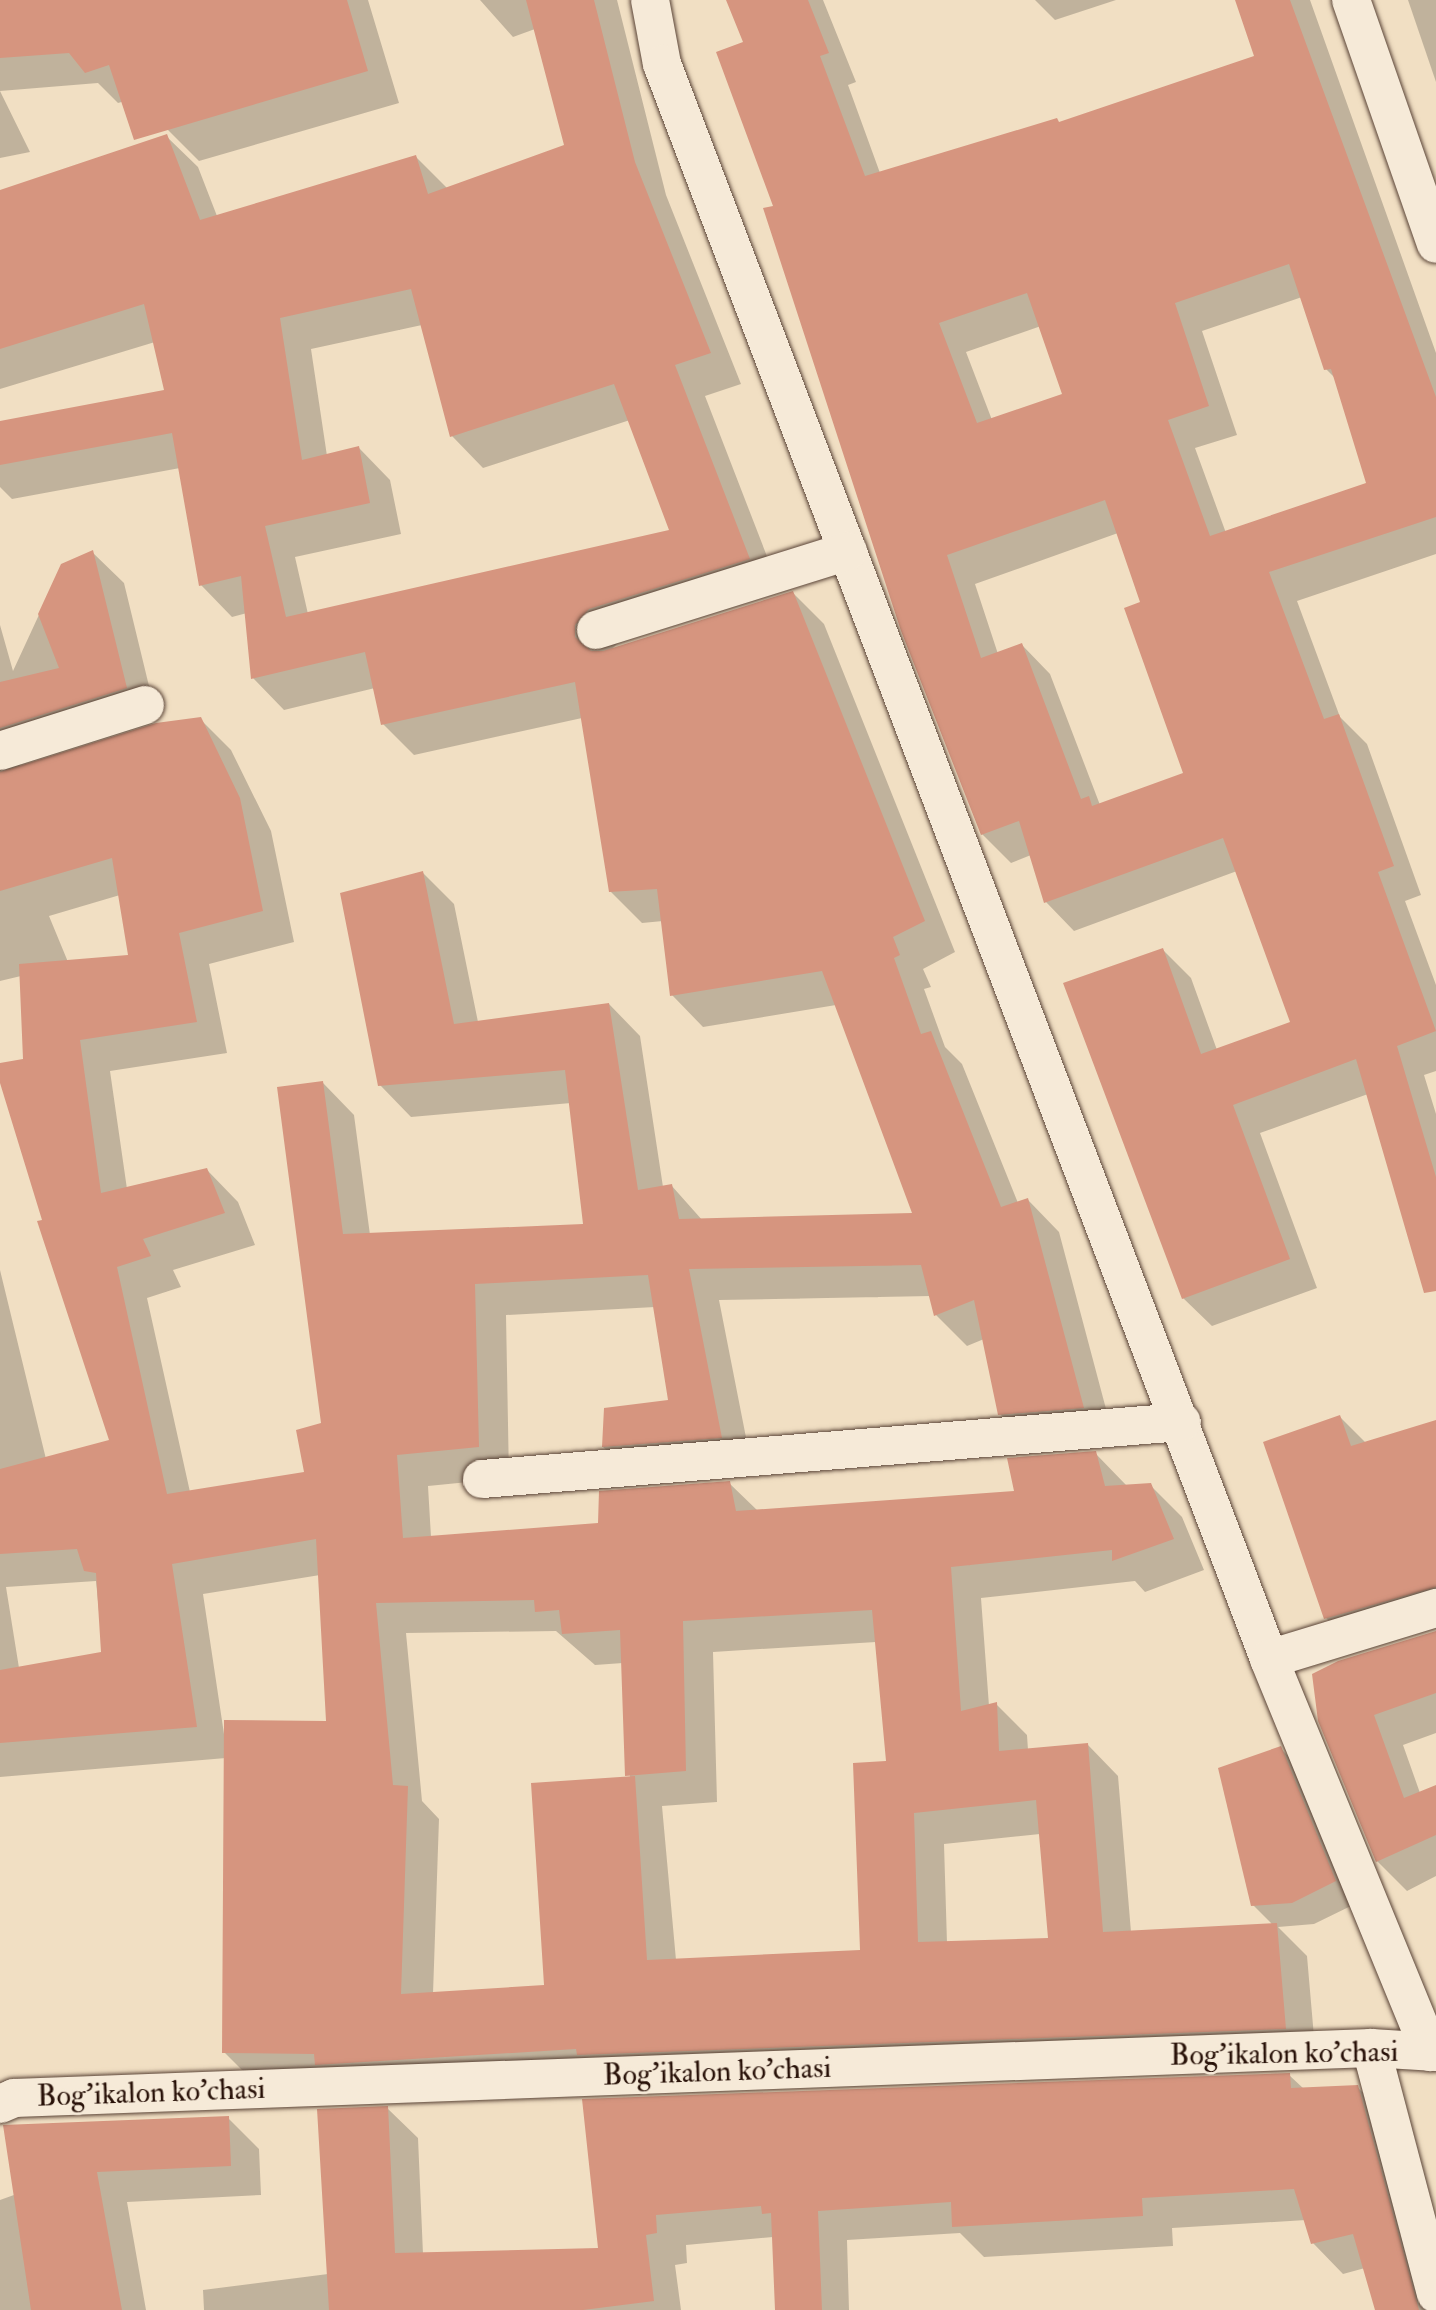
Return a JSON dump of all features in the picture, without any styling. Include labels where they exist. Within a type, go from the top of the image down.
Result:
[{"type":"street","points":[[650,0],[662,64],[1182,1422],[1269,1659],[1433,2052]]},
{"type":"street","points":[[1351,0],[1436,244]]},
{"type":"street","points":[[596,630],[848,551]]},
{"type":"street","points":[[0,751],[145,705]]},
{"type":"street","points":[[482,1479],[1182,1422]]},
{"type":"street","points":[[1269,1659],[1436,1608]]},
{"type":"street","points":[[1371,2048],[1436,2294]]},
{"type":"street","name":"Bog'ikalon ko'chasi","points":[[0,2104],[14,2098],[1371,2048],[1433,2052]]},
{"type":"building","points":[[0,0],[347,0],[368,71],[134,140],[109,65],[85,73],[69,53],[0,58]]},
{"type":"building","points":[[526,0],[594,0],[635,162],[711,353],[675,365],[750,559],[589,609],[575,625],[575,637],[591,651],[603,651],[793,591],[925,921],[893,937],[900,955],[894,958],[921,1034],[931,1031],[1001,1207],[1028,1198],[1084,1408],[998,1415],[974,1300],[934,1316],[921,1265],[689,1269],[722,1438],[602,1447],[604,1408],[668,1400],[648,1275],[475,1284],[479,1447],[397,1455],[403,1538],[598,1523],[599,1491],[730,1481],[736,1511],[1014,1491],[1007,1458],[1096,1451],[1105,1486],[1151,1483],[1174,1539],[1112,1561],[1112,1550],[951,1567],[961,1711],[997,1702],[999,1751],[1088,1743],[1103,1932],[1277,1923],[1286,2029],[577,2055],[576,2049],[315,2065],[314,2054],[222,2053],[224,1720],[326,1721],[316,1539],[172,1564],[197,1727],[0,1743],[0,1670],[101,1652],[96,1573],[84,1571],[77,1549],[0,1554],[0,1469],[109,1440],[37,1221],[42,1220],[0,1083],[0,1063],[23,1059],[19,964],[128,955],[112,858],[0,891],[0,772],[156,723],[201,717],[240,798],[263,911],[179,933],[197,1022],[80,1040],[101,1193],[207,1168],[225,1213],[143,1239],[151,1256],[117,1267],[167,1494],[304,1472],[296,1430],[321,1423],[277,1087],[323,1081],[343,1234],[583,1224],[565,1070],[378,1086],[340,893],[423,871],[454,1024],[609,1003],[638,1190],[672,1184],[679,1219],[912,1213],[822,971],[670,996],[657,889],[609,892],[575,682],[381,725],[365,652],[251,679],[241,576],[199,586],[172,433],[0,465],[0,421],[164,390],[144,304],[0,349],[0,190],[167,134],[200,220],[416,155],[428,194],[564,145]],"holes":[[[411,289],[450,437],[614,384],[669,530],[286,617],[265,526],[370,503],[359,446],[302,460],[280,318]],[[534,1600],[535,1612],[559,1610],[562,1634],[620,1630],[625,1776],[686,1771],[683,1621],[872,1610],[886,1761],[853,1763],[860,1950],[647,1960],[635,1776],[531,1783],[544,1985],[401,1994],[408,1786],[393,1785],[376,1603]],[[1036,1800],[1048,1938],[918,1942],[914,1813]]]},
{"type":"building","points":[[726,0],[808,0],[829,53],[820,56],[865,176],[1057,118],[1059,122],[1254,56],[1235,0],[1290,0],[1436,397],[1436,517],[1269,572],[1324,719],[1339,714],[1394,866],[1378,872],[1436,1031],[1397,1046],[1436,1177],[1436,1291],[1424,1293],[1356,1059],[1233,1105],[1290,1259],[1182,1299],[1063,983],[1163,948],[1201,1054],[1290,1022],[1223,838],[1044,903],[1019,821],[981,835],[901,631],[763,208],[773,206],[716,52],[743,42]],"holes":[[[1289,264],[1324,370],[1331,369],[1366,483],[1210,536],[1168,420],[1209,406],[1175,303]],[[1027,293],[1062,394],[977,423],[939,323]],[[1105,500],[1140,602],[1124,608],[1183,773],[1092,806],[1089,796],[1081,799],[1022,643],[981,658],[947,555]]]},
{"type":"building","points":[[93,550],[127,688],[0,728],[0,682],[59,668],[38,614],[61,564]]},
{"type":"building","points":[[1340,1415],[1351,1446],[1436,1420],[1436,1587],[1324,1619],[1263,1442]]},
{"type":"building","points":[[1436,1631],[1436,1693],[1374,1715],[1404,1798],[1436,1785],[1436,1835],[1376,1862],[1318,1721],[1312,1674],[1338,1661]]},
{"type":"building","points":[[1281,1746],[1336,1881],[1292,1903],[1251,1906],[1218,1768]]},
{"type":"building","points":[[1290,2073],[1291,2088],[1358,2085],[1419,2310],[1375,2310],[1353,2234],[1311,2244],[1294,2189],[1142,2198],[1143,2216],[952,2227],[951,2202],[818,2211],[822,2310],[775,2310],[771,2213],[762,2214],[761,2206],[656,2215],[657,2233],[646,2235],[654,2301],[583,2310],[329,2310],[317,2109],[388,2106],[395,2253],[598,2248],[582,2099]]},
{"type":"building","points":[[229,2116],[231,2166],[97,2172],[122,2310],[31,2310],[3,2125]]}]
